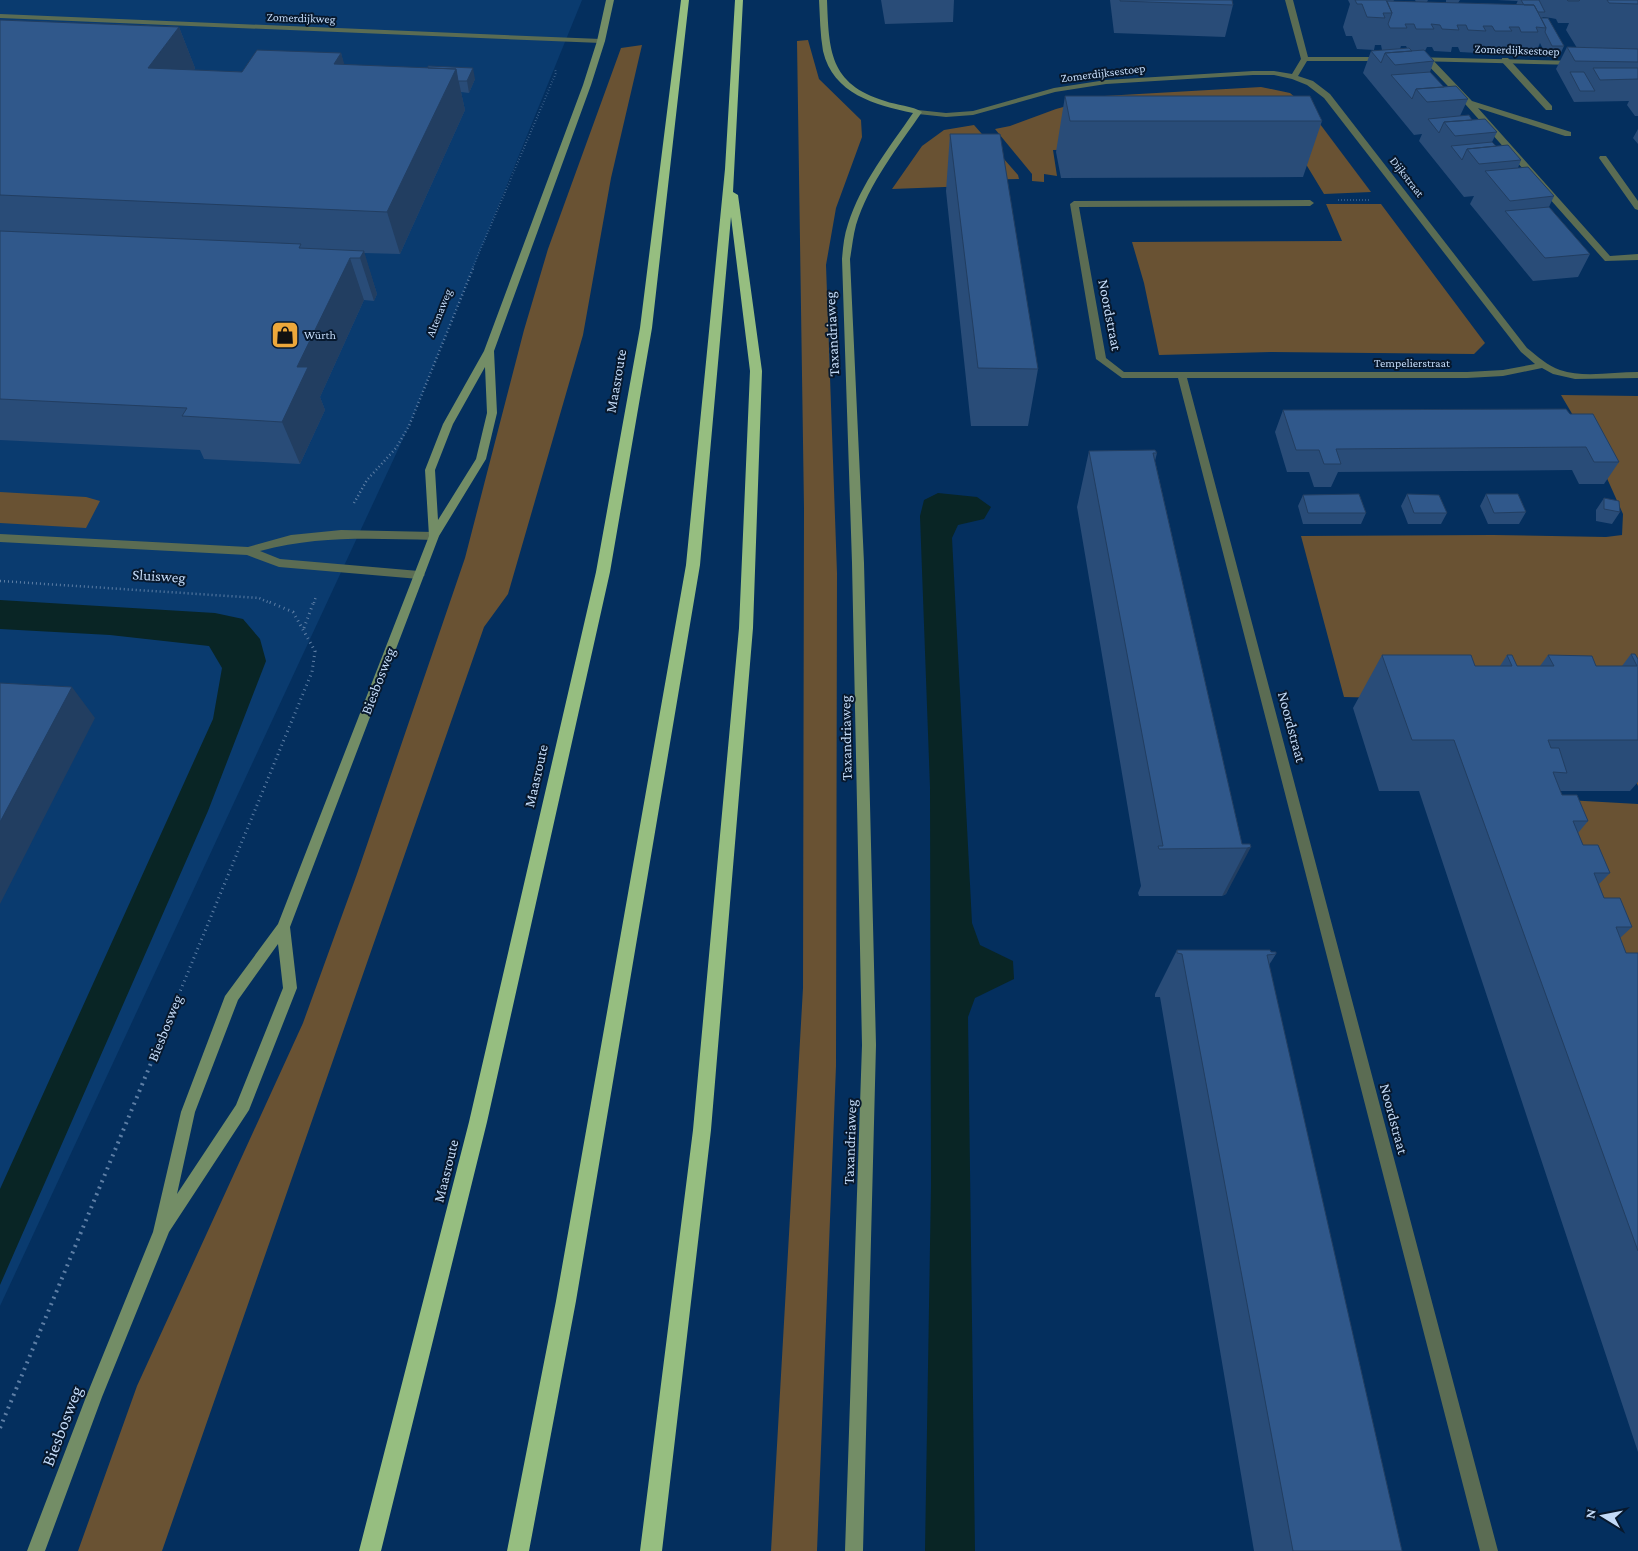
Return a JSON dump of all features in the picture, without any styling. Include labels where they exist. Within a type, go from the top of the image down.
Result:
[{"type":"highway","name":"Maasroute","points":[[370,1551],[478,1122],[603,572],[646,328],[685,0]]},
{"type":"highway","points":[[518,1551],[566,1302],[693,565],[730,169],[739,0]]},
{"type":"highway","points":[[651,1551],[702,1130],[746,628],[756,371],[730,169]]},
{"type":"main road","points":[[434,536],[430,470],[448,424],[489,351],[587,85],[601,42],[610,0]]},
{"type":"main road","points":[[823,0],[827,53],[836,73],[864,98],[885,105],[918,112]]},
{"type":"main road","name":"Taxandriaweg","points":[[854,1551],[869,1045],[858,563],[846,259],[853,221],[875,177],[918,112]]},
{"type":"main road","points":[[419,575],[434,536],[481,459],[492,414],[489,351]]},
{"type":"main road","name":"Biesbosweg","points":[[36,1551],[94,1398],[161,1232],[188,1112],[232,996],[283,927],[419,575]]},
{"type":"main road","name":"Biesbosweg","points":[[161,1232],[242,1110],[290,988],[283,927]]},
{"type":"street","points":[[1289,0],[1305,59],[1294,76]]},
{"type":"street","name":"Zomerdijkweg","points":[[0,16],[601,42]]},
{"type":"street","points":[[1305,59],[1390,59]]},
{"type":"street","name":"Zomerdijksestoep","points":[[1409,59],[1581,63]]},
{"type":"street","points":[[1427,59],[1469,103],[1608,259],[1638,257]]},
{"type":"street","points":[[1505,60],[1549,108]]},
{"type":"street","name":"Zomerdijksestoep","points":[[918,112],[973,113],[1054,90],[1106,82],[1253,73],[1274,73],[1294,76]]},
{"type":"street","name":"Dijkstraat","points":[[1294,76],[1310,83],[1327,96],[1524,350],[1543,365]]},
{"type":"street","points":[[1469,103],[1568,134]]},
{"type":"street","points":[[1603,158],[1638,207]]},
{"type":"street","name":"Noordstraat","points":[[1310,203],[1074,204],[1101,359],[1122,375],[1182,376],[1489,1551]]},
{"type":"street","points":[[1543,365],[1557,372],[1575,375],[1638,375]]},
{"type":"street","name":"Tempelierstraat","points":[[1182,376],[1503,374],[1543,365]]},
{"type":"street","name":"Sluisweg","points":[[248,551],[291,539],[341,534],[434,536]]},
{"type":"street","name":"Sluisweg","points":[[0,538],[248,551],[279,563],[419,575]]},
{"type":"path","name":"Altenaweg","points":[[341,534],[358,494],[367,480],[396,448],[409,426],[466,284],[556,73],[555,56],[558,40]]},
{"type":"path","points":[[1310,203],[1308,200],[1410,201]]},
{"type":"path","points":[[303,628],[328,568]]},
{"type":"path","name":"Sluisweg","points":[[0,581],[259,598],[293,612],[303,628]]},
{"type":"path","name":"Biesbosweg","points":[[0,1428],[312,672],[315,651],[303,628]]},
{"type":"shaded area","points":[[0,0],[582,0],[409,426],[0,1306]]},
{"type":"shaded area","points":[[808,40],[819,79],[861,120],[862,137],[836,208],[826,265],[837,573],[836,1066],[817,1551],[771,1551],[803,988],[804,508],[797,41]]},
{"type":"shaded area","points":[[642,45],[611,178],[583,335],[508,594],[484,627],[162,1551],[78,1551],[137,1386],[303,1023],[357,874],[465,558],[524,330],[548,249],[621,48]]},
{"type":"shaded area","points":[[1261,87],[1290,93],[1308,108],[1371,192],[1324,194],[1295,146],[1053,150],[1057,176],[1044,174],[1044,182],[1032,181],[1032,174],[995,129],[1104,96]]},
{"type":"shaded area","points":[[974,125],[1018,175],[1019,179],[971,180],[971,186],[892,189],[922,146],[944,130]]},
{"type":"shaded area","points":[[1326,204],[1381,204],[1485,343],[1474,354],[1271,352],[1159,355],[1144,283],[1132,242],[1342,241]]},
{"type":"shaded area","points":[[1561,395],[1638,396],[1638,786],[1599,696],[1504,701],[1344,697],[1301,536],[1493,535],[1606,537],[1622,535],[1623,514],[1597,456]]},
{"type":"shaded area","points":[[0,492],[86,497],[100,501],[86,528],[0,523]]},
{"type":"shaded area","points":[[938,493],[977,497],[991,507],[984,519],[958,525],[952,538],[972,923],[980,945],[1013,961],[1014,979],[975,998],[968,1017],[975,1551],[925,1551],[931,1185],[930,787],[920,516],[924,500]]},
{"type":"shaded area","points":[[0,600],[215,613],[243,619],[260,639],[266,661],[208,811],[0,1285],[0,1189],[213,719],[222,668],[209,646],[110,635],[0,629]]},
{"type":"shaded area","points":[[1549,799],[1638,804],[1638,1012]]},
{"type":"building","points":[[1232,0],[1233,5],[1120,1]]},
{"type":"building","points":[[1355,0],[1386,0],[1392,13],[1383,13],[1385,18],[1367,17],[1362,4],[1357,4]]},
{"type":"building","points":[[1521,0],[1539,0],[1545,12],[1538,12],[1534,5],[1524,5]]},
{"type":"building","points":[[1607,0],[1638,0],[1638,4],[1609,3]]},
{"type":"building","points":[[1387,1],[1534,5],[1546,28],[1536,27],[1538,32],[1521,32],[1519,27],[1509,27],[1512,31],[1495,31],[1492,26],[1483,26],[1486,31],[1468,30],[1466,25],[1457,25],[1459,30],[1442,29],[1440,25],[1431,24],[1434,29],[1416,29],[1414,24],[1405,24],[1407,28],[1390,28],[1388,24],[1392,13]]},
{"type":"building","points":[[1541,18],[1548,18],[1564,46],[1552,46]]},
{"type":"building","points":[[0,20],[179,27],[148,68],[242,72],[257,50],[341,53],[334,64],[456,69],[387,212],[0,195]]},
{"type":"building","points":[[1567,47],[1638,49],[1638,62],[1575,61]]},
{"type":"building","points":[[1409,48],[1412,51],[1385,53],[1381,63],[1371,51]]},
{"type":"building","points":[[1424,50],[1434,61],[1395,65],[1385,53]]},
{"type":"building","points":[[428,66],[473,68],[467,81],[458,81],[456,69],[428,68]]},
{"type":"building","points":[[1593,68],[1638,68],[1638,79],[1600,80]]},
{"type":"building","points":[[1430,72],[1444,87],[1416,89],[1412,99],[1391,75]]},
{"type":"building","points":[[1570,72],[1584,72],[1595,91],[1580,91]]},
{"type":"building","points":[[1456,86],[1468,99],[1427,102],[1416,89]]},
{"type":"building","points":[[1065,96],[1310,96],[1322,121],[1070,121]]},
{"type":"building","points":[[1469,115],[1472,120],[1444,122],[1439,133],[1428,119]]},
{"type":"building","points":[[1485,119],[1497,132],[1455,136],[1444,122]]},
{"type":"building","points":[[950,134],[1000,134],[1038,369],[978,368]]},
{"type":"building","points":[[1492,142],[1496,146],[1467,149],[1462,160],[1451,146]]},
{"type":"building","points":[[1508,145],[1521,160],[1479,164],[1467,149]]},
{"type":"building","points":[[1528,167],[1554,196],[1510,201],[1485,171]]},
{"type":"building","points":[[1549,207],[1590,254],[1545,258],[1505,211]]},
{"type":"building","points":[[0,231],[301,244],[299,248],[364,251],[360,258],[350,258],[297,367],[308,367],[282,422],[182,416],[187,408],[0,399]]},
{"type":"building","points":[[1566,409],[1570,414],[1593,414],[1619,462],[1594,462],[1586,447],[1336,449],[1341,464],[1324,464],[1319,450],[1296,450],[1283,410]]},
{"type":"building","points":[[1155,450],[1157,453],[1153,453],[1242,844],[1250,844],[1251,847],[1247,848],[1159,849],[1158,846],[1163,846],[1089,451]]},
{"type":"building","points":[[1359,494],[1366,513],[1308,513],[1303,495]]},
{"type":"building","points":[[1407,494],[1439,495],[1447,513],[1414,513]]},
{"type":"building","points":[[1486,494],[1518,494],[1526,512],[1494,513]]},
{"type":"building","points":[[1604,498],[1619,501],[1620,512],[1604,509]]},
{"type":"building","points":[[1631,654],[1635,654],[1638,659],[1638,740],[1548,740],[1551,748],[1559,748],[1567,773],[1553,772],[1562,795],[1577,795],[1588,821],[1573,821],[1583,845],[1598,845],[1610,873],[1594,873],[1604,898],[1620,898],[1632,927],[1616,927],[1626,953],[1638,953],[1638,1251],[1454,740],[1412,740],[1382,655],[1471,655],[1475,666],[1512,666],[1507,655],[1512,655],[1517,666],[1554,666],[1548,655],[1592,656],[1596,666],[1637,666]]},
{"type":"building","points":[[0,683],[72,687],[0,822]]},
{"type":"building","points":[[1177,950],[1270,950],[1271,952],[1276,952],[1276,954],[1267,955],[1402,1551],[1293,1551],[1182,954],[1177,953]]},
{"type":"place","name":"Würth","points":[[285,335]]}]
